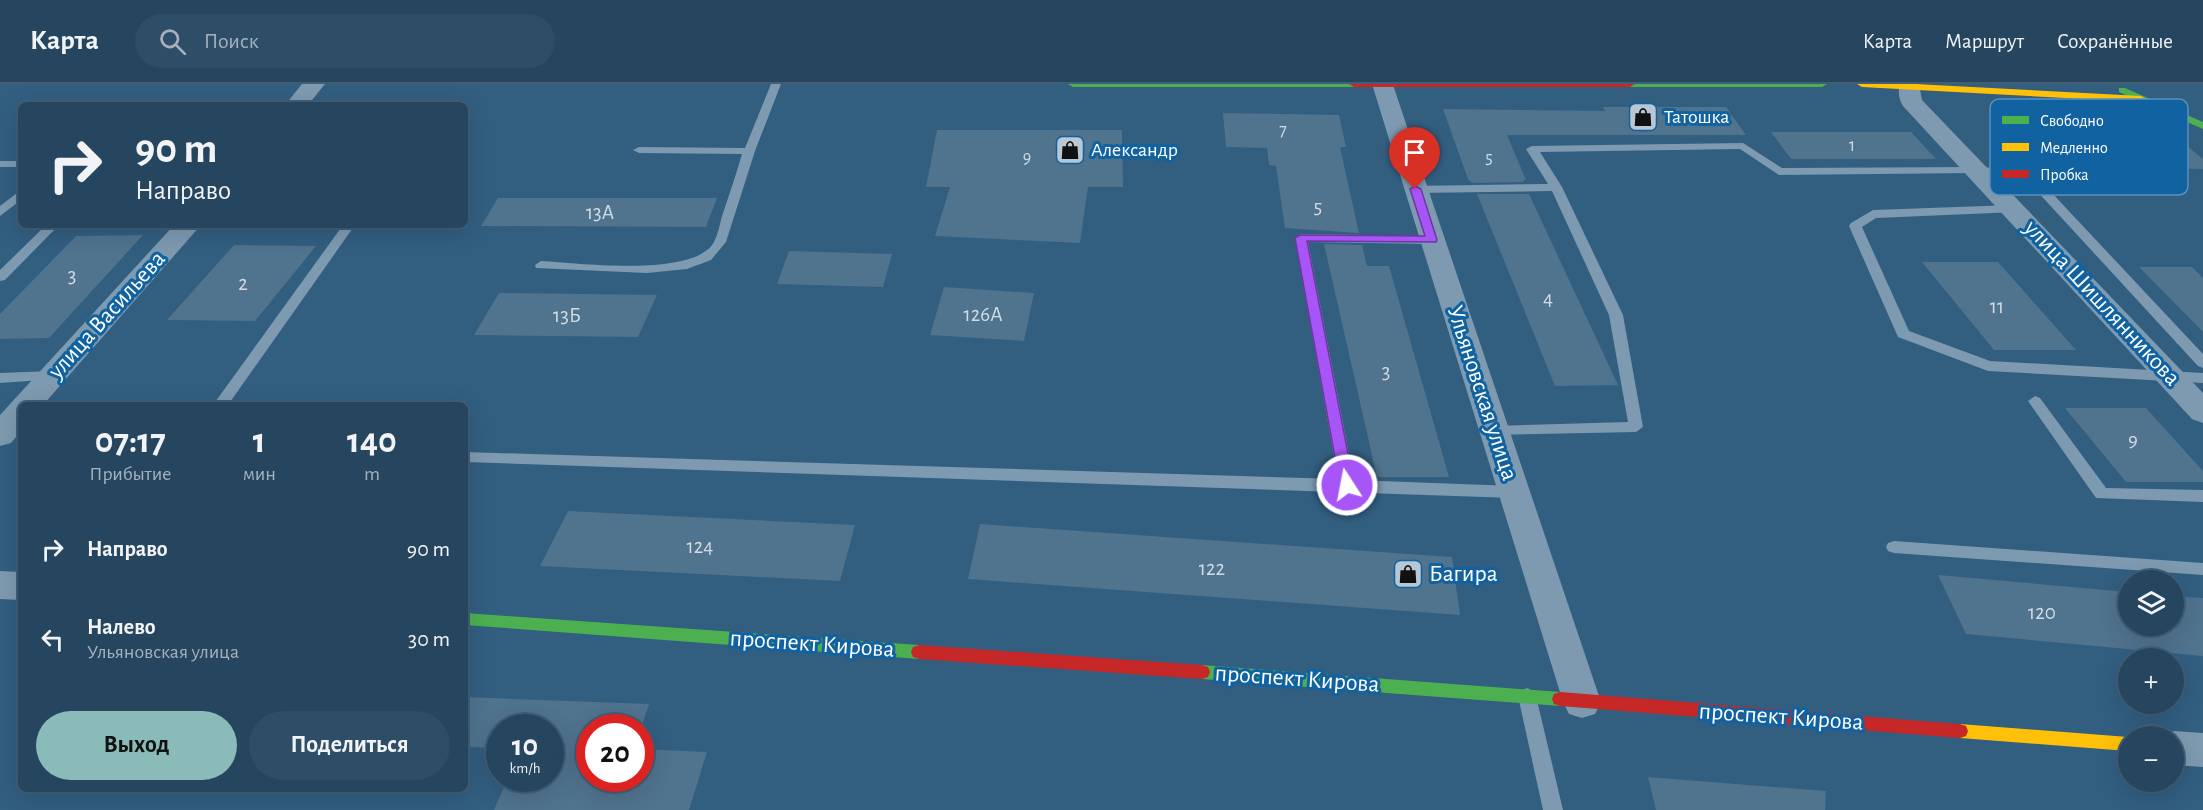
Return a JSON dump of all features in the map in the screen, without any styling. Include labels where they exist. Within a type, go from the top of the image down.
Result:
[{"type":"main road","points":[[1073,84],[1822,84]]},
{"type":"main road","points":[[1862,84],[2141,99]]},
{"type":"main road","points":[[2108,84],[2141,99]]},
{"type":"main road","points":[[2188,119],[2203,126]]},
{"type":"main road","name":"проспект Кирова","points":[[468,619],[1527,696],[2118,743]]},
{"type":"street","points":[[299,102],[315,84]]},
{"type":"street","name":"Ульяновская улица","points":[[1382,85],[1582,702]]},
{"type":"street","name":"улица Шишлянникова","points":[[1910,87],[1911,101],[1990,185]]},
{"type":"street","name":"улица Шишлянникова","points":[[2000,195],[2173,377],[2203,412]]},
{"type":"street","name":"улица Васильева","points":[[30,402],[185,228]]},
{"type":"street","points":[[0,435],[18,414]]},
{"type":"street","points":[[0,585],[18,586]]},
{"type":"street","points":[[2184,749],[2203,750]]},
{"type":"lane","points":[[541,265],[678,268],[701,261],[713,252],[720,242],[749,152],[776,84]]},
{"type":"lane","points":[[1494,431],[1636,427],[1616,315],[1556,187],[1532,149],[1743,146],[1779,172],[1990,170]]},
{"type":"lane","points":[[639,150],[749,152]]},
{"type":"lane","points":[[0,164],[18,164]]},
{"type":"lane","points":[[1415,189],[1556,187]]},
{"type":"lane","points":[[2047,195],[2203,363]]},
{"type":"lane","points":[[0,212],[18,197]]},
{"type":"lane","points":[[2013,209],[1873,214],[1855,226],[1903,334],[1988,366],[2203,378]]},
{"type":"lane","points":[[0,277],[50,228]]},
{"type":"lane","points":[[222,402],[347,228]]},
{"type":"lane","points":[[1347,485],[1300,238],[1432,240]]},
{"type":"lane","points":[[0,378],[52,376]]},
{"type":"lane","points":[[2035,401],[2102,494],[2203,496]]},
{"type":"lane","points":[[468,458],[1514,492]]},
{"type":"lane","points":[[1894,547],[2203,569]]},
{"type":"lane","points":[[1527,696],[1552,810]]},
{"type":"building","points":[[1603,107],[1726,107],[1746,135],[1507,135],[1526,180],[1523,180],[1524,182],[1472,183],[1468,179],[1443,109],[1605,111]]},
{"type":"building","points":[[1223,113],[1339,115],[1346,147],[1340,147],[1359,233],[1285,228],[1276,166],[1269,165],[1267,148],[1226,147]]},
{"type":"building","points":[[937,130],[1122,130],[1123,187],[1088,187],[1080,243],[935,236],[950,187],[926,187]]},
{"type":"building","points":[[1771,132],[1911,132],[1936,159],[1791,159]]},
{"type":"building","points":[[2188,147],[2203,159],[2203,169],[2188,169]]},
{"type":"building","points":[[1477,194],[1529,194],[1618,385],[1555,386]]},
{"type":"building","points":[[498,198],[717,198],[706,227],[481,226]]},
{"type":"building","points":[[143,235],[49,338],[0,339],[0,314],[76,236]]},
{"type":"building","points":[[1324,244],[1362,245],[1367,266],[1389,266],[1449,477],[1377,477]]},
{"type":"building","points":[[234,245],[316,246],[255,321],[167,320]]},
{"type":"building","points":[[789,251],[892,254],[883,287],[777,284]]},
{"type":"building","points":[[1922,262],[1998,262],[2076,350],[1994,350]]},
{"type":"building","points":[[2139,267],[2192,267],[2203,278],[2203,332]]},
{"type":"building","points":[[944,287],[1034,293],[1024,341],[930,335]]},
{"type":"building","points":[[499,293],[657,295],[638,337],[474,335]]},
{"type":"building","points":[[2065,408],[2146,408],[2203,471],[2203,482],[2126,482]]},
{"type":"building","points":[[568,511],[855,525],[840,581],[540,566]]},
{"type":"building","points":[[980,524],[1452,557],[1460,615],[968,579]]},
{"type":"building","points":[[1938,575],[2118,591],[2118,636],[2184,636],[2184,597],[2203,598],[2203,656],[2184,654],[2184,648],[2118,648],[1966,634]]},
{"type":"building","points":[[468,697],[649,704],[646,714],[576,714],[576,792],[654,792],[654,750],[707,752],[689,810],[494,810],[502,792],[564,792],[564,714],[486,714],[486,748],[468,747]]},
{"type":"building","points":[[1648,777],[1826,791],[1825,810],[1656,810]]},
{"type":"traffic: fast","points":[[1073,84],[1354,84]]},
{"type":"traffic: fast","points":[[1630,84],[1822,84]]},
{"type":"traffic: fast","points":[[2122,90],[2142,99]]},
{"type":"traffic: fast","points":[[2188,119],[2203,126]]},
{"type":"traffic: fast","points":[[468,619],[919,652]]},
{"type":"traffic: fast","points":[[1202,672],[1560,699]]},
{"type":"traffic: slow","points":[[1862,84],[2141,99]]},
{"type":"traffic: slow","points":[[1960,731],[2118,743]]},
{"type":"traffic: jam","points":[[1354,84],[1630,84]]},
{"type":"traffic: jam","points":[[919,652],[1202,672]]},
{"type":"traffic: jam","points":[[1560,699],[1960,731]]},
{"type":"place","name":"Татошка","points":[[1643,117]]},
{"type":"place","name":"Александр","points":[[1070,150]]},
{"type":"place","name":"Багира","points":[[1408,574]]},
{"type":"route","points":[[1347,485],[1300,238],[1432,240],[1415,189]]}]
